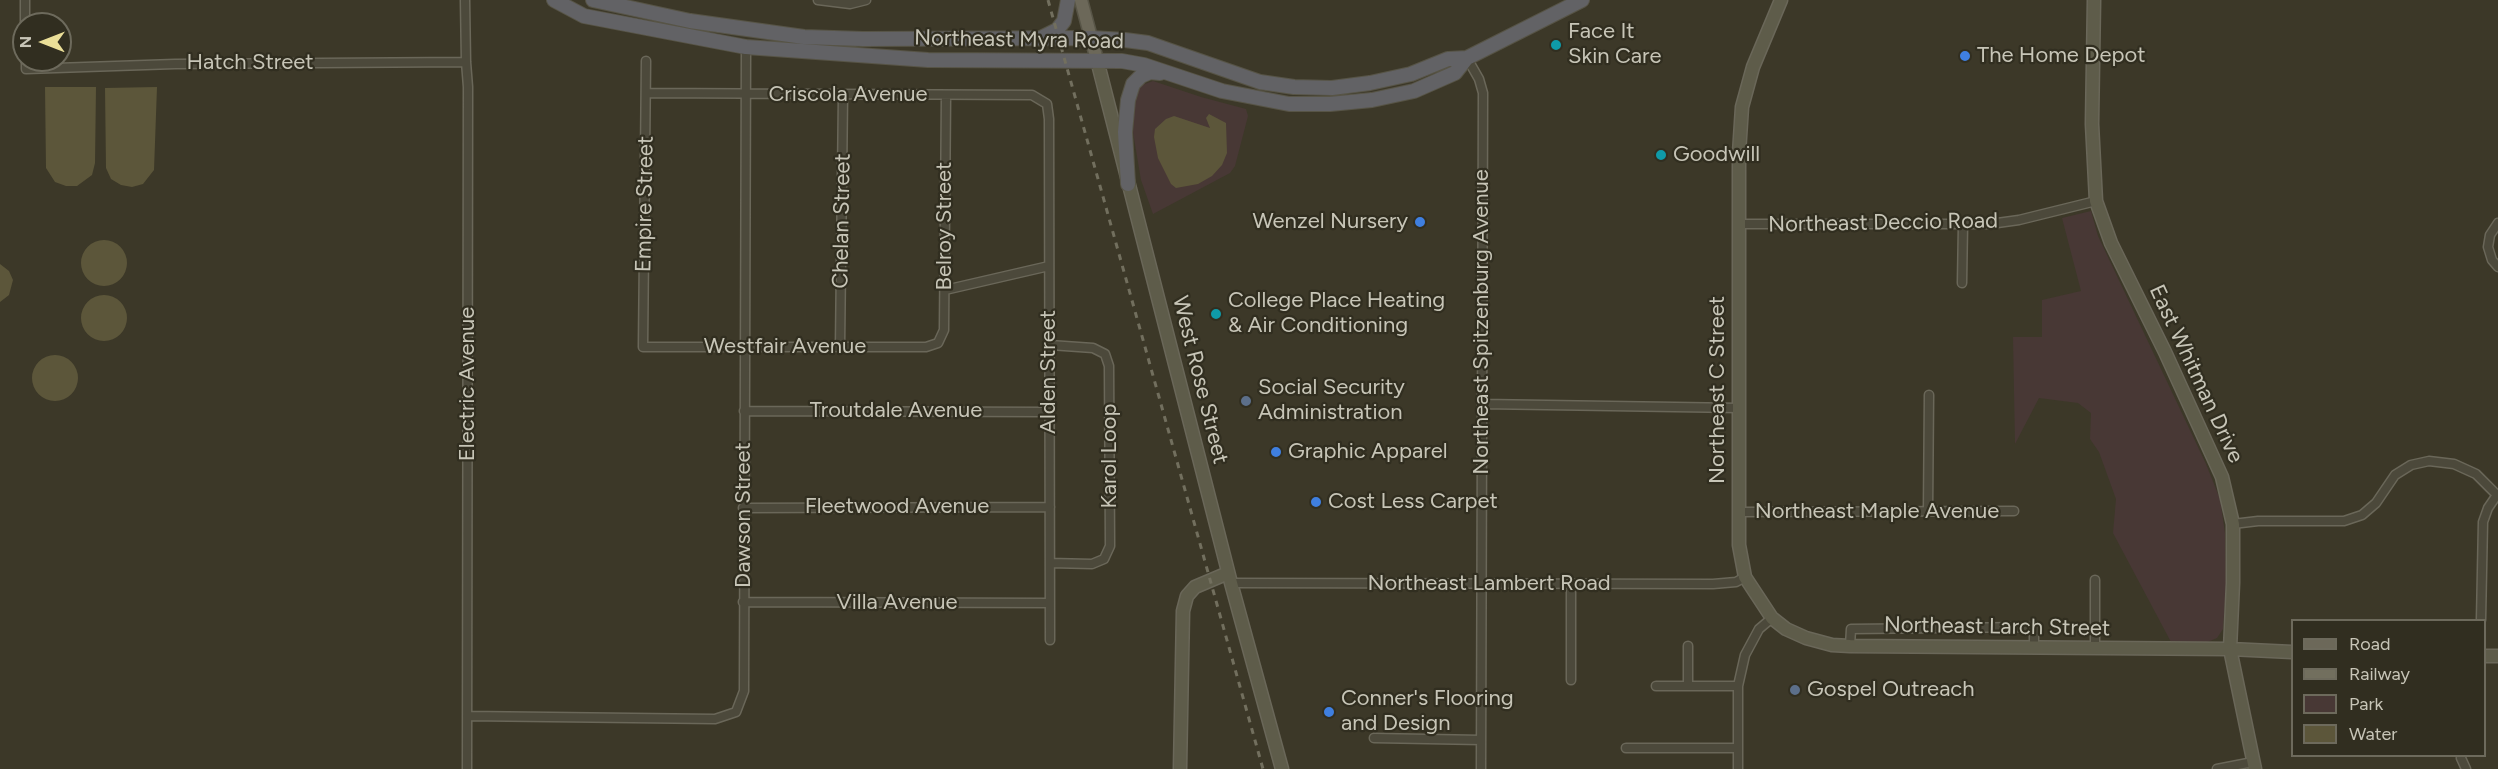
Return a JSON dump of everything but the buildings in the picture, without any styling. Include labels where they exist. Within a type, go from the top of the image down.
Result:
[{"type":"highway","name":"Northeast Myra Road","points":[[562,0],[584,16],[746,47],[928,60],[1097,60],[1144,65],[1222,91],[1289,104],[1330,104],[1372,100],[1414,91],[1455,73],[1467,58]]},
{"type":"highway","name":"Northeast Myra Road","points":[[593,0],[690,21],[804,37],[1091,38],[1148,44],[1260,82],[1294,87],[1332,88],[1371,83],[1411,74],[1448,59],[1467,58],[1582,0]]},
{"type":"highway","points":[[1040,38],[1057,30],[1064,21],[1068,0]]},
{"type":"highway","points":[[1128,184],[1125,132],[1128,100],[1133,84],[1150,72],[1177,75]]},
{"type":"main road","name":"West Rose Street","points":[[1081,0],[1230,578],[1282,769]]},
{"type":"main road","name":"Northeast C Street","points":[[1772,618],[1745,578],[1739,545],[1739,153],[1742,108],[1753,67],[1781,0]]},
{"type":"main road","name":"East Whitman Drive","points":[[2094,0],[2092,124],[2096,201],[2111,243],[2165,352],[2222,477],[2233,524],[2230,649],[2254,765]]},
{"type":"main road","points":[[1180,769],[1183,611],[1187,596],[1195,587],[1230,578]]},
{"type":"main road","name":"Northeast Larch Street","points":[[1772,618],[1786,629],[1806,638],[1832,645],[2034,649],[2230,649],[2291,652]]},
{"type":"street","name":"Electric Avenue","points":[[465,0],[468,87],[467,769]]},
{"type":"street","points":[[818,0],[850,4],[866,0]]},
{"type":"street","name":"Dawson Street","points":[[467,716],[715,718],[736,712],[744,691],[746,47]]},
{"type":"street","name":"Northeast Spitzenburg Avenue","points":[[1467,58],[1483,93],[1481,769]]},
{"type":"street","name":"Empire Street","points":[[643,347],[646,61]]},
{"type":"street","name":"Hatch Street","points":[[72,65],[466,62]]},
{"type":"street","name":"Criscola Avenue","points":[[646,93],[1032,95],[1047,104]]},
{"type":"street","name":"Chelan Street","points":[[840,347],[843,95]]},
{"type":"street","name":"Belroy Street","points":[[926,347],[938,343],[944,330],[946,95]]},
{"type":"street","name":"Alden Street","points":[[1047,104],[1049,119],[1050,640]]},
{"type":"street","name":"Northeast Deccio Road","points":[[1739,224],[1963,225],[2019,220],[2096,201]]},
{"type":"street","points":[[2498,223],[2490,235],[2488,247],[2492,260],[2498,267]]},
{"type":"street","points":[[1962,283],[1963,225]]},
{"type":"street","points":[[945,290],[1048,266]]},
{"type":"street","name":"Karol Loop","points":[[1050,345],[1093,348],[1105,354],[1109,366],[1110,524],[1110,546],[1104,559],[1092,564],[1050,563]]},
{"type":"street","name":"Westfair Avenue","points":[[643,347],[926,347]]},
{"type":"street","points":[[1928,511],[1929,395]]},
{"type":"street","points":[[1482,404],[1739,408]]},
{"type":"street","name":"Troutdale Avenue","points":[[744,411],[1049,412]]},
{"type":"street","points":[[2233,524],[2258,521],[2344,521],[2362,515],[2376,503],[2396,475],[2411,465],[2429,461],[2454,464],[2476,474],[2497,495],[2488,508],[2483,522],[2481,619]]},
{"type":"street","name":"Fleetwood Avenue","points":[[744,508],[1050,507]]},
{"type":"street","name":"Northeast Maple Avenue","points":[[1739,512],[2014,511]]},
{"type":"street","name":"Northeast Lambert Road","points":[[1230,578],[1482,585],[1713,584],[1736,582],[1745,578]]},
{"type":"street","points":[[2095,580],[2095,649]]},
{"type":"street","points":[[1571,585],[1571,680]]},
{"type":"street","name":"Villa Avenue","points":[[743,602],[1050,603]]},
{"type":"street","points":[[1738,769],[1738,686],[1745,655],[1760,629],[1772,618]]},
{"type":"street","points":[[1850,646],[1851,628],[2034,627],[2034,649]]},
{"type":"street","points":[[1688,646],[1689,686]]},
{"type":"street","points":[[1656,686],[1738,686]]},
{"type":"street","points":[[1374,738],[1481,740]]},
{"type":"street","points":[[1626,748],[1738,748]]},
{"type":"street","points":[[2461,758],[2466,769]]},
{"type":"street","points":[[2217,769],[2254,765]]},
{"type":"green space","points":[[1153,81],[1246,109],[1248,116],[1235,166],[1230,173],[1153,214],[1141,180],[1133,132],[1135,98],[1138,89]]},
{"type":"green space","points":[[2091,211],[2098,236],[2206,464],[2220,499],[2225,533],[2226,587],[2223,629],[2217,638],[2205,643],[2171,642],[2113,533],[2116,499],[2099,452],[2090,439],[2091,413],[2078,403],[2039,398],[2015,444],[2013,337],[2042,337],[2042,300],[2081,291],[2062,218]]},
{"type":"water","points":[[45,87],[96,87],[95,163],[92,175],[77,186],[66,186],[55,182],[46,168]]},
{"type":"water","points":[[157,87],[154,170],[143,184],[132,187],[121,185],[111,179],[106,168],[105,88]]},
{"type":"water","points":[[1209,114],[1226,123],[1227,153],[1222,165],[1212,176],[1198,184],[1176,188],[1171,184],[1158,158],[1154,137],[1155,129],[1166,119],[1174,116],[1210,128],[1206,118]]},
{"type":"water","points":[[104,240],[120,247],[127,263],[120,279],[104,286],[88,279],[81,263],[88,247]]},
{"type":"water","points":[[0,264],[9,271],[13,280],[9,295],[0,302]]},
{"type":"water","points":[[104,295],[120,302],[127,318],[120,334],[104,341],[88,334],[81,318],[88,302]]},
{"type":"water","points":[[55,355],[71,362],[78,378],[71,394],[55,401],[39,394],[32,378],[39,362]]},
{"type":"railway","points":[[1048,0],[1263,769]]},
{"type":"place","name":"Face It Skin Care","points":[[1556,45]]},
{"type":"place","name":"The Home Depot","points":[[1965,56]]},
{"type":"place","name":"Goodwill","points":[[1661,155]]},
{"type":"place","name":"Wenzel Nursery","points":[[1420,222]]},
{"type":"place","name":"College Place Heating & Air Conditioning","points":[[1216,314]]},
{"type":"place","name":"Social Security Administration","points":[[1246,401]]},
{"type":"place","name":"Graphic Apparel","points":[[1276,452]]},
{"type":"place","name":"Cost Less Carpet","points":[[1316,502]]},
{"type":"place","name":"Gospel Outreach","points":[[1795,690]]},
{"type":"place","name":"Conner's Flooring and Design","points":[[1329,712]]}]
